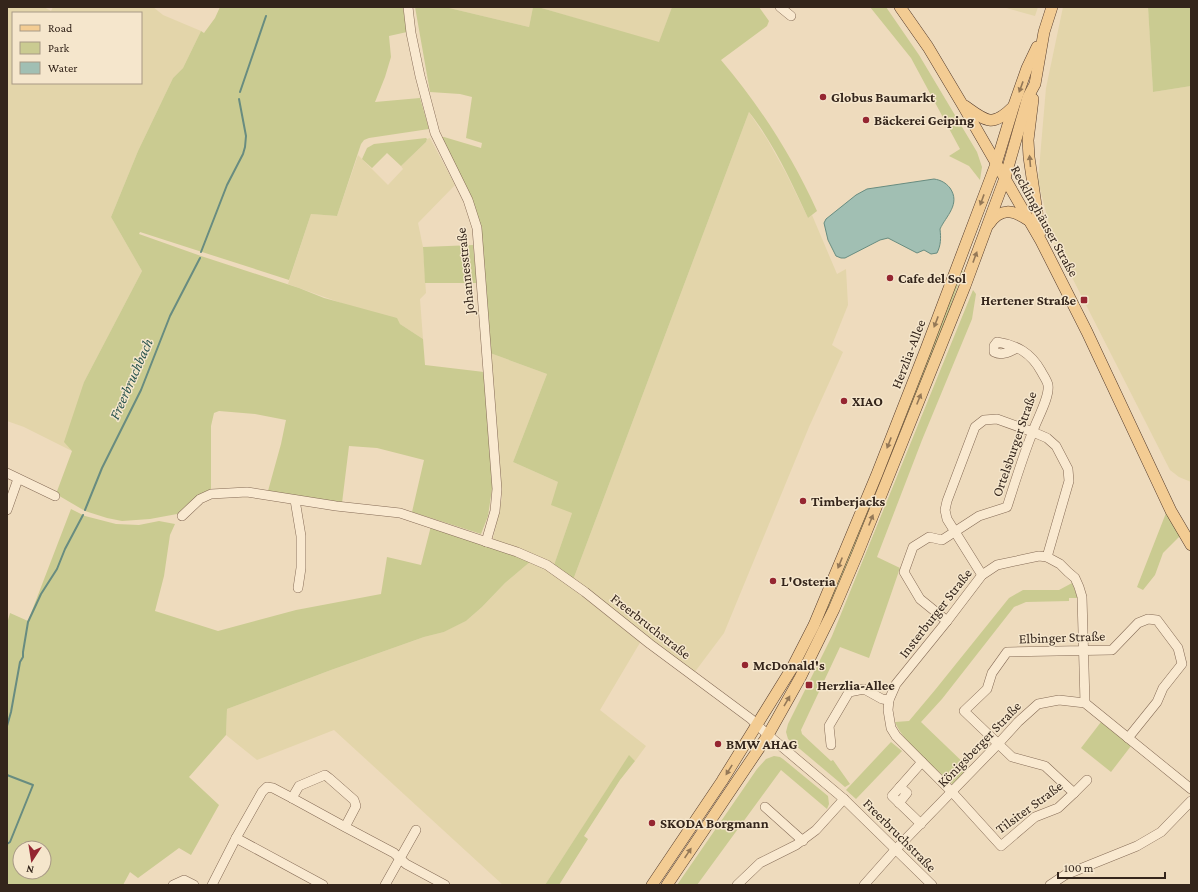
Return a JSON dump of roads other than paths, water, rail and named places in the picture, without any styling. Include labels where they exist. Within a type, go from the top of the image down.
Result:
[{"type":"main road","name":"Recklinghäuser Straße","points":[[900,7],[928,47],[1041,241],[1087,332],[1171,511],[1191,545]]},
{"type":"main road","points":[[996,164],[1014,105],[1044,32],[1052,7]]},
{"type":"main road","points":[[1041,241],[1028,140],[1035,84],[1044,32]]},
{"type":"main road","points":[[1005,178],[1028,97],[1035,84]]},
{"type":"main road","points":[[962,104],[985,119],[994,120],[1002,117],[1014,105]]},
{"type":"main road","name":"Herzlia-Allee","points":[[652,885],[718,787],[757,725],[792,668],[814,625],[877,474],[996,164]]},
{"type":"main road","name":"Herzlia-Allee","points":[[667,885],[768,735],[819,642],[857,555],[965,286],[1005,178]]},
{"type":"main road","points":[[985,230],[992,220],[998,215],[1008,211],[1017,213],[1030,222]]},
{"type":"street","name":"Johannesstraße","points":[[408,7],[411,33],[420,76],[436,139],[468,200],[477,228],[497,489],[495,511],[486,542]]},
{"type":"street","points":[[780,7],[791,16]]},
{"type":"street","name":"Ortelsburger Straße","points":[[947,621],[920,599],[904,572],[913,547],[929,537],[942,540],[978,516],[1007,507],[1048,394],[1048,385],[1033,358],[1017,348]]},
{"type":"street","points":[[982,575],[947,519],[945,510],[947,500],[974,427],[984,420],[997,419],[1047,438],[1056,446],[1068,469],[1069,481],[1047,557],[1060,564],[1075,578],[1082,597],[1084,703],[1191,790]]},
{"type":"street","points":[[7,473],[55,496]]},
{"type":"street","points":[[7,509],[18,479]]},
{"type":"street","name":"Freerbruchstraße","points":[[182,516],[200,499],[211,494],[247,492],[336,506],[400,513],[518,552],[547,564],[650,644],[751,719],[844,799],[932,885]]},
{"type":"street","points":[[295,500],[301,536],[301,568],[298,588]]},
{"type":"street","name":"Insterburger Straße","points":[[952,792],[896,736],[891,728],[888,710],[889,700],[896,684],[982,575],[997,565],[1039,556],[1047,557]]},
{"type":"street","name":"Elbinger Straße","points":[[998,744],[964,711],[987,689],[992,673],[1007,652],[1112,650],[1138,623],[1148,619],[1157,620],[1178,648],[1182,664],[1163,688],[1157,702],[1128,738]]},
{"type":"street","points":[[831,745],[829,726],[849,692],[864,689],[882,699],[889,700]]},
{"type":"street","name":"Königsberger Straße","points":[[865,885],[895,850],[1018,722],[1038,704],[1059,700],[1084,703]]},
{"type":"street","name":"Tilsiter Straße","points":[[998,744],[1012,757],[1045,766],[1074,792]]},
{"type":"street","points":[[921,824],[892,796],[922,762]]},
{"type":"street","points":[[292,798],[298,786],[325,775],[354,800],[356,806],[346,826]]},
{"type":"street","name":"Tilsiter Straße","points":[[952,792],[1002,846],[1035,817],[1058,808],[1088,780]]},
{"type":"street","points":[[212,885],[262,792],[268,787],[273,788],[346,826],[394,853],[406,864],[445,885]]},
{"type":"street","points":[[737,885],[760,863],[803,841],[816,830],[844,799]]},
{"type":"street","points":[[1050,885],[1065,876],[1137,846],[1155,836],[1191,801]]},
{"type":"street","points":[[765,807],[803,841]]},
{"type":"street","points":[[384,885],[416,830]]},
{"type":"street","points":[[236,838],[324,885]]},
{"type":"street","points":[[173,885],[184,880],[194,885]]},
{"type":"water","points":[[934,179],[945,183],[950,188],[954,199],[951,210],[940,229],[941,235],[937,253],[931,254],[924,250],[917,253],[888,238],[880,240],[845,258],[836,256],[828,240],[824,223],[826,219],[856,195],[867,189]]},
{"type":"waterway","name":"Freerbruchbach","points":[[240,92],[266,16]]},
{"type":"waterway","name":"Freerbruchbach","points":[[201,252],[227,185],[245,147],[246,136],[239,99]]},
{"type":"waterway","name":"Freerbruchbach","points":[[85,510],[102,468],[141,390],[170,316],[200,258]]},
{"type":"waterway","name":"Freerbruchbach","points":[[7,726],[20,662],[23,657],[28,622],[41,594],[57,569],[65,549],[83,515]]},
{"type":"waterway","name":"Freerbruchbach","points":[[7,775],[33,785],[10,842],[7,844]]},
{"type":"place","name":"Globus Baumarkt","points":[[823,97]]},
{"type":"place","name":"Bäckerei Geiping","points":[[866,120]]},
{"type":"place","name":"Cafe del Sol","points":[[890,278]]},
{"type":"place","name":"Hertener Straße","points":[[1084,300]]},
{"type":"place","name":"XIAO","points":[[844,401]]},
{"type":"place","name":"Timberjacks","points":[[803,501]]},
{"type":"place","name":"L'Osteria","points":[[773,581]]},
{"type":"place","name":"McDonald's","points":[[745,665]]},
{"type":"place","name":"Herzlia-Allee","points":[[809,685]]},
{"type":"place","name":"BMW AHAG","points":[[718,744]]},
{"type":"place","name":"SKODA Borgmann","points":[[652,823]]}]
